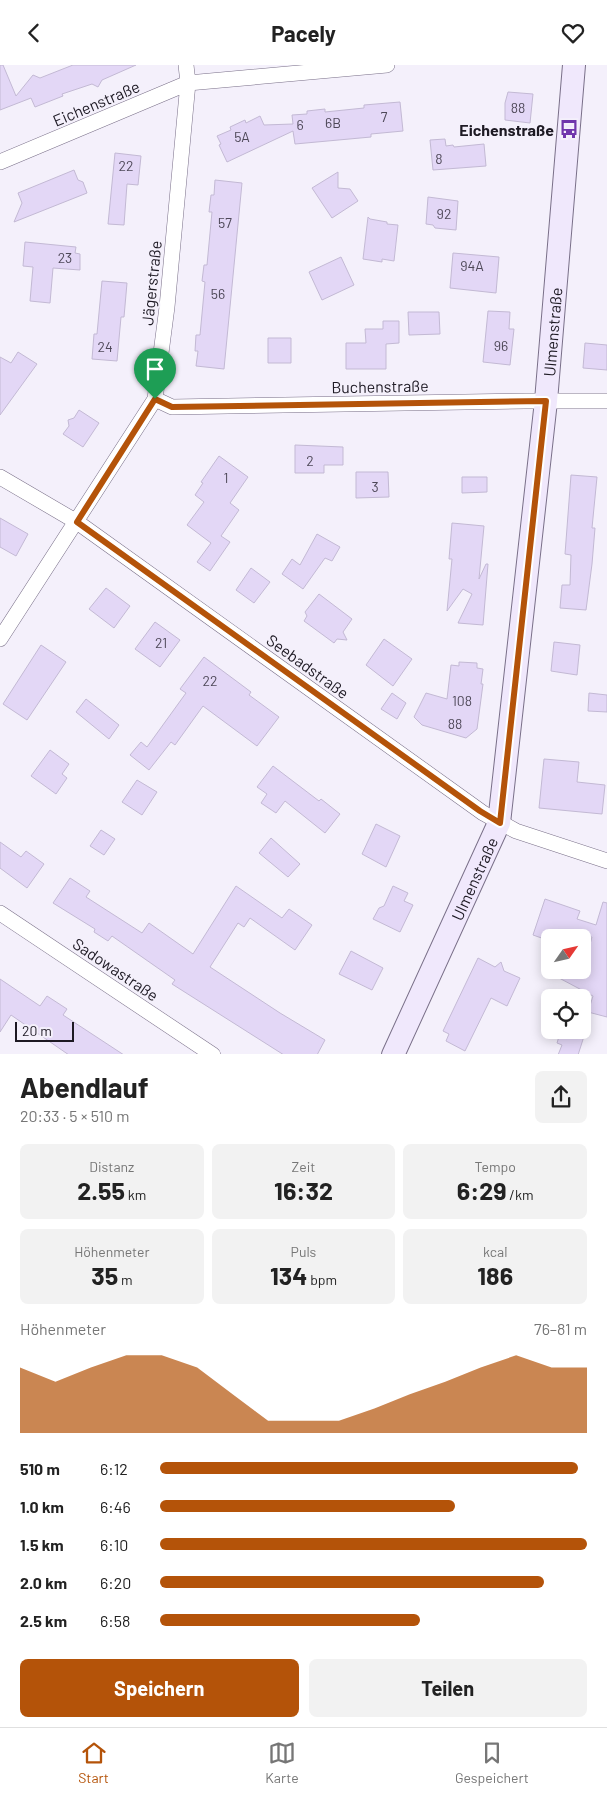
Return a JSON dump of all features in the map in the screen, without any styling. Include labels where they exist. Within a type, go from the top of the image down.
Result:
[{"type":"street","name":"Jägerstraße","points":[[0,639],[155,399],[167,307],[188,83],[186,65]]},
{"type":"street","name":"Eichenstraße","points":[[0,162],[188,83],[387,65]]},
{"type":"street","name":"Ulmenstraße","points":[[393,1054],[500,823],[546,401],[574,65]]},
{"type":"street","name":"Buchenstraße","points":[[155,399],[172,407],[607,401]]},
{"type":"street","name":"Seebadstraße","points":[[0,477],[77,522],[480,811],[516,831],[607,861]]},
{"type":"street","name":"Sadowastraße","points":[[0,913],[212,1054]]},
{"type":"building","points":[[0,65],[3,65],[16,96],[33,75],[40,78],[73,65],[136,65],[102,80],[98,87],[92,84],[62,94],[63,96],[35,107],[31,98],[0,110]]},
{"type":"building","points":[[508,92],[533,94],[530,123],[505,120],[505,103]]},
{"type":"building","points":[[400,102],[403,131],[371,134],[371,137],[295,144],[293,131],[227,162],[217,136],[231,130],[230,127],[245,120],[246,123],[260,116],[264,125],[293,124],[292,115],[307,114],[307,111],[325,109],[325,112],[364,108],[364,105]]},
{"type":"building","points":[[445,139],[446,146],[484,144],[486,166],[433,170],[430,140]]},
{"type":"building","points":[[115,153],[141,156],[138,185],[127,184],[124,225],[108,224]]},
{"type":"building","points":[[74,170],[78,180],[83,182],[87,193],[14,222],[22,203],[18,193]]},
{"type":"building","points":[[338,172],[338,188],[350,189],[358,201],[332,218],[312,188]]},
{"type":"building","points":[[215,180],[242,183],[224,369],[196,366],[198,351],[195,351],[196,335],[200,335],[205,282],[202,281],[204,265],[207,265],[212,212],[209,212],[211,195],[214,195]]},
{"type":"building","points":[[428,197],[458,201],[456,230],[435,228],[433,225],[426,224]]},
{"type":"building","points":[[368,217],[387,222],[387,224],[398,225],[394,261],[382,259],[382,262],[363,259]]},
{"type":"building","points":[[25,242],[76,247],[75,253],[80,254],[80,270],[53,268],[50,303],[30,301],[33,267],[23,266]]},
{"type":"building","points":[[453,253],[499,257],[496,293],[450,288]]},
{"type":"building","points":[[341,257],[354,285],[322,300],[309,272]]},
{"type":"building","points":[[102,281],[127,283],[124,317],[121,317],[117,361],[92,359],[94,334],[97,334]]},
{"type":"building","points":[[488,311],[510,312],[509,329],[514,329],[510,365],[483,362]]},
{"type":"building","points":[[408,312],[439,312],[440,334],[409,335]]},
{"type":"building","points":[[383,321],[399,321],[399,343],[386,344],[386,369],[346,369],[346,343],[366,343],[365,329],[383,329]]},
{"type":"building","points":[[268,338],[291,338],[291,363],[268,363]]},
{"type":"building","points":[[585,343],[607,345],[607,370],[583,368]]},
{"type":"building","points":[[18,352],[37,364],[0,415],[0,357],[11,363]]},
{"type":"building","points":[[79,410],[99,423],[83,447],[63,434],[69,426],[68,420],[74,418]]},
{"type":"building","points":[[295,445],[343,447],[343,465],[324,465],[324,473],[295,473]]},
{"type":"building","points":[[219,456],[248,477],[230,503],[239,510],[221,536],[230,542],[210,571],[197,562],[211,543],[187,525],[204,502],[195,495],[203,483],[201,482]]},
{"type":"building","points":[[356,472],[388,472],[389,497],[356,498]]},
{"type":"building","points":[[571,475],[597,477],[592,528],[595,528],[586,610],[560,608],[562,585],[570,585],[571,555],[565,554]]},
{"type":"building","points":[[462,477],[487,477],[487,492],[462,493]]},
{"type":"building","points":[[0,518],[28,534],[16,556],[0,547]]},
{"type":"building","points":[[452,523],[484,526],[479,579],[486,564],[488,564],[483,625],[458,623],[472,594],[463,589],[447,611],[452,559],[449,559]]},
{"type":"building","points":[[317,534],[340,547],[332,561],[325,558],[303,589],[282,574],[292,559],[300,565]]},
{"type":"building","points":[[251,568],[270,582],[254,603],[236,590]]},
{"type":"building","points":[[106,588],[130,606],[114,628],[89,609]]},
{"type":"building","points":[[319,594],[352,619],[343,632],[347,640],[337,639],[334,643],[304,621],[307,616],[305,612]]},
{"type":"building","points":[[155,622],[180,640],[160,667],[135,649]]},
{"type":"building","points":[[384,639],[412,659],[393,686],[366,665]]},
{"type":"building","points":[[554,642],[580,645],[577,675],[551,671]]},
{"type":"building","points":[[41,645],[66,662],[27,720],[3,704]]},
{"type":"building","points":[[204,657],[251,692],[249,695],[279,717],[257,746],[203,706],[175,745],[171,742],[149,770],[130,755],[141,742],[147,747],[186,693],[180,689]]},
{"type":"building","points":[[459,662],[477,663],[477,668],[483,669],[477,729],[466,738],[422,725],[414,717],[426,693],[447,699],[451,665],[459,666]]},
{"type":"building","points":[[392,693],[406,703],[397,719],[381,709]]},
{"type":"building","points":[[589,693],[607,695],[607,712],[588,711]]},
{"type":"building","points":[[86,699],[119,725],[109,739],[76,712]]},
{"type":"building","points":[[50,750],[69,764],[62,774],[67,778],[56,794],[31,776]]},
{"type":"building","points":[[544,759],[579,762],[577,782],[605,785],[602,814],[539,808]]},
{"type":"building","points":[[273,766],[319,801],[321,799],[340,814],[325,833],[285,801],[276,813],[261,803],[267,794],[257,787]]},
{"type":"building","points":[[137,780],[157,792],[142,815],[122,802]]},
{"type":"building","points":[[376,824],[400,836],[386,867],[362,854]]},
{"type":"building","points":[[101,830],[115,839],[104,855],[90,846]]},
{"type":"building","points":[[271,838],[300,864],[288,877],[259,853]]},
{"type":"building","points":[[0,842],[21,857],[26,851],[44,864],[27,888],[0,868]]},
{"type":"building","points":[[70,878],[90,891],[86,897],[142,933],[149,923],[193,954],[236,886],[282,918],[289,909],[312,925],[295,950],[250,918],[244,927],[238,923],[210,967],[325,1040],[318,1054],[282,1054],[172,984],[175,980],[112,936],[108,941],[94,932],[95,929],[53,903]]},
{"type":"building","points":[[393,886],[408,893],[404,901],[413,905],[400,932],[373,919],[379,908],[384,906]]},
{"type":"building","points":[[545,899],[580,911],[577,919],[596,925],[603,902],[607,903],[607,1017],[591,1013],[593,996],[591,995],[591,989],[580,989],[561,979],[591,979],[591,929],[541,929],[541,938],[533,935]]},
{"type":"building","points":[[351,951],[383,968],[372,990],[339,974]]},
{"type":"building","points":[[478,958],[495,967],[501,962],[504,971],[520,978],[507,1006],[491,998],[465,1051],[446,1041],[449,1034],[443,1031]]},
{"type":"building","points":[[0,979],[40,1006],[47,996],[67,1009],[63,1015],[122,1054],[68,1054],[11,1015],[0,1032]]},
{"type":"building","points":[[558,1039],[583,1039],[578,1054],[558,1054],[562,1045],[557,1043]]},
{"type":"place","name":"Eichenstraße","points":[[569,129]]},
{"type":"route","points":[[155,399],[172,407],[546,401],[500,823],[480,811],[77,522],[155,399]]}]
